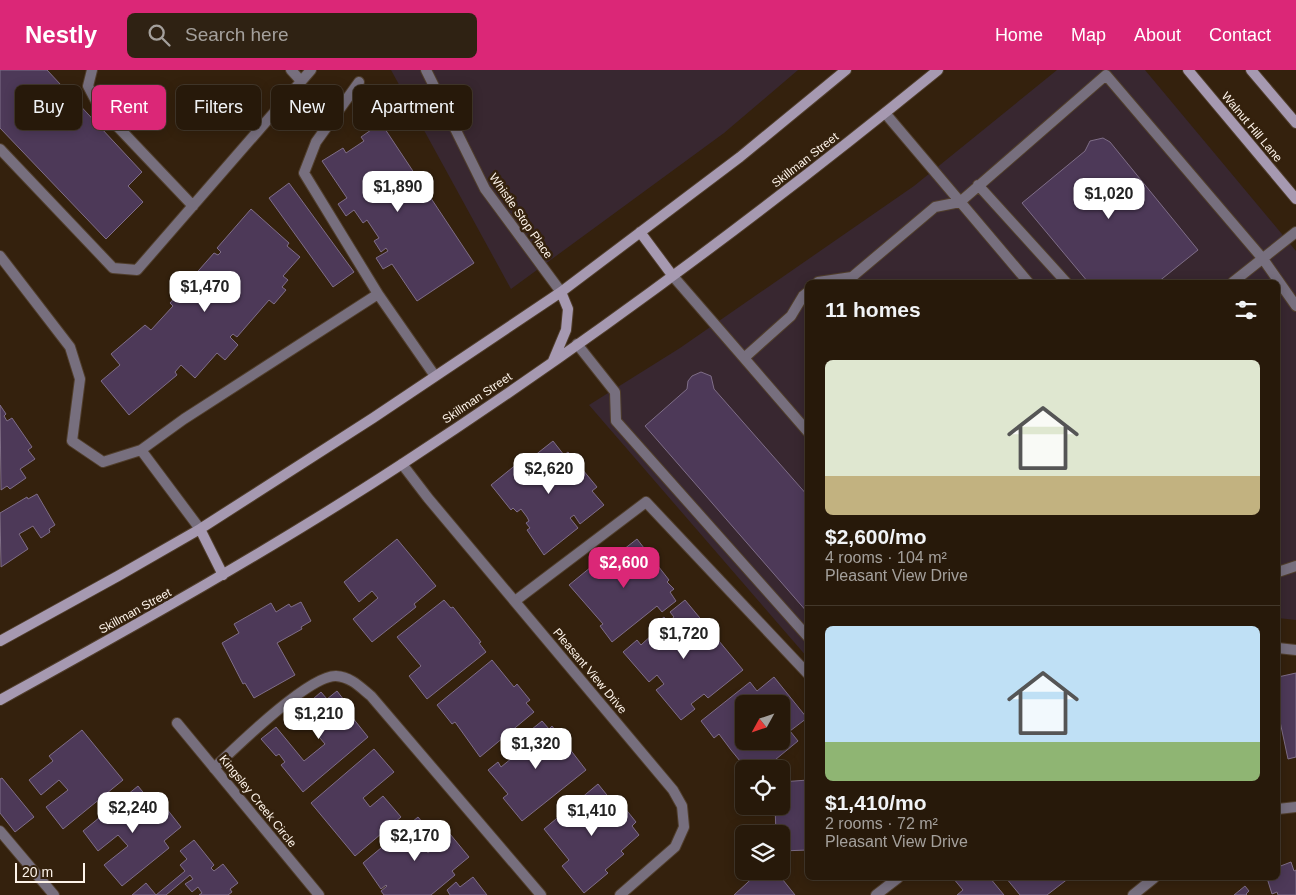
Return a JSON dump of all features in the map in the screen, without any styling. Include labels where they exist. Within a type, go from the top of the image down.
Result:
[{"type":"main road","points":[[0,641],[200,529],[373,418],[560,292],[740,157],[846,70]]},
{"type":"main road","name":"Skillman Street","points":[[0,700],[222,575],[402,464],[552,362],[672,275],[807,175],[938,70]]},
{"type":"main road","name":"Walnut Hill Lane","points":[[1188,70],[1296,199]]},
{"type":"main road","points":[[1252,70],[1296,122]]},
{"type":"main road","points":[[640,232],[672,275]]},
{"type":"main road","points":[[552,362],[566,330],[568,310],[560,292]]},
{"type":"main road","points":[[200,529],[222,575]]},
{"type":"street","points":[[92,70],[88,86],[99,107],[193,206]]},
{"type":"street","points":[[291,70],[301,81]]},
{"type":"street","points":[[0,149],[113,268],[137,270],[311,70]]},
{"type":"street","name":"Whistle Stop Place","points":[[426,70],[485,189],[560,292]]},
{"type":"street","points":[[832,280],[852,277],[935,207],[960,202],[1106,75],[1263,259],[1278,280]]},
{"type":"street","points":[[359,82],[316,142],[304,174],[378,294],[435,376]]},
{"type":"street","points":[[885,113],[1026,280]]},
{"type":"street","points":[[978,185],[1064,280]]},
{"type":"street","points":[[1236,280],[1296,232]]},
{"type":"street","points":[[0,256],[70,347],[80,379],[72,441],[103,462],[141,450],[184,419],[378,294]]},
{"type":"street","points":[[672,275],[805,429]]},
{"type":"street","points":[[1280,283],[1296,306]]},
{"type":"street","points":[[744,358],[791,316],[805,294]]},
{"type":"street","points":[[577,344],[614,392],[616,421],[805,634]]},
{"type":"street","points":[[141,450],[200,529]]},
{"type":"street","name":"Pleasant View Drive","points":[[402,464],[428,498],[672,790],[682,806],[684,827],[675,847],[620,895]]},
{"type":"street","points":[[515,601],[646,502],[805,671]]},
{"type":"street","points":[[1280,571],[1296,566]]},
{"type":"street","points":[[1280,648],[1296,650]]},
{"type":"street","points":[[214,768],[255,730],[307,687],[333,676],[349,678],[371,696],[540,895]]},
{"type":"street","name":"Kingsley Creek Circle","points":[[177,723],[319,895]]},
{"type":"street","points":[[1280,809],[1296,807]]},
{"type":"street","points":[[0,831],[54,895]]},
{"type":"street","points":[[876,895],[895,880]]},
{"type":"street","points":[[1133,895],[1152,880]]},
{"type":"shaded area","points":[[391,70],[798,70],[724,133],[511,289],[424,130],[472,130],[472,85],[399,85]]},
{"type":"shaded area","points":[[1057,70],[1145,70],[1296,251],[1296,620],[1280,618],[1280,280],[805,280],[805,655],[589,405],[680,348],[914,186]]},
{"type":"building","points":[[0,70],[47,70],[61,85],[15,85],[15,130],[82,130],[82,108],[92,118],[92,130],[103,130],[142,172],[128,186],[143,202],[106,239],[0,128]]},
{"type":"building","points":[[371,130],[386,130],[474,263],[417,301],[392,264],[383,269],[376,258],[388,251],[386,248],[381,252],[374,241],[379,238],[367,220],[363,223],[354,210],[346,216],[338,204],[347,198],[322,161],[343,148],[346,153],[364,141],[361,137]]},
{"type":"building","points":[[1103,138],[1110,142],[1198,250],[1160,280],[1086,280],[1022,203],[1085,151],[1090,141]]},
{"type":"building","points":[[289,183],[354,272],[333,287],[269,198]]},
{"type":"building","points":[[251,209],[289,243],[287,246],[300,257],[283,276],[288,280],[282,287],[286,290],[274,304],[269,300],[237,337],[233,334],[230,337],[238,345],[225,360],[217,353],[195,378],[181,365],[175,372],[177,375],[129,415],[101,381],[120,365],[111,354],[145,325],[151,330],[173,306],[170,303],[214,253],[218,255],[221,252],[217,248]]},
{"type":"building","points":[[701,372],[711,376],[714,389],[805,493],[805,610],[645,426],[687,389],[688,381],[692,376]]},
{"type":"building","points":[[0,405],[6,414],[4,416],[7,421],[12,418],[32,447],[28,450],[35,459],[20,469],[26,478],[10,489],[7,486],[1,490]]},
{"type":"building","points":[[553,441],[564,455],[568,452],[597,487],[592,491],[604,505],[580,524],[574,515],[570,518],[578,528],[544,555],[527,530],[530,528],[526,523],[529,521],[521,509],[517,512],[513,508],[511,510],[491,485],[523,459],[532,470],[535,468],[529,460]]},
{"type":"building","points":[[37,494],[55,525],[49,529],[50,532],[41,538],[33,526],[19,534],[28,549],[1,567],[0,513],[27,497],[28,499]]},
{"type":"building","points":[[397,539],[436,586],[414,604],[416,607],[372,642],[353,619],[378,598],[372,591],[359,602],[344,582]]},
{"type":"building","points":[[637,539],[669,580],[667,582],[674,589],[670,592],[676,601],[662,612],[657,606],[612,642],[600,626],[603,624],[569,585],[613,549],[619,553]]},
{"type":"building","points":[[444,600],[451,608],[453,607],[481,642],[479,643],[486,652],[427,699],[409,676],[421,666],[397,637]]},
{"type":"building","points":[[685,600],[743,670],[708,698],[704,694],[691,704],[695,709],[681,720],[656,690],[664,684],[657,675],[649,682],[623,652],[637,640],[641,645],[654,633],[650,628],[664,617],[668,622],[674,617],[670,612]]},
{"type":"building","points":[[301,602],[311,621],[301,627],[302,629],[277,643],[295,675],[254,698],[245,683],[243,684],[222,643],[239,633],[234,624],[271,603],[276,612],[289,604],[291,607]]},
{"type":"building","points":[[492,660],[514,687],[517,684],[530,700],[526,703],[534,712],[480,757],[455,722],[452,724],[437,705]]},
{"type":"building","points":[[1296,673],[1296,757],[1288,759],[1280,721],[1280,677]]},
{"type":"building","points":[[774,677],[788,695],[735,695],[735,750],[787,750],[775,760],[739,760],[719,734],[714,738],[701,721],[750,682],[757,691]]},
{"type":"building","points":[[337,691],[351,709],[348,712],[368,737],[303,792],[281,765],[285,762],[279,754],[276,756],[261,739],[276,727],[304,761],[325,744],[298,712],[321,692],[327,699]]},
{"type":"building","points":[[790,697],[805,716],[805,720],[790,731]]},
{"type":"building","points":[[542,721],[549,729],[552,726],[586,770],[522,821],[503,798],[508,794],[488,770],[498,762],[501,767],[512,758],[506,750]]},
{"type":"building","points":[[82,730],[123,780],[63,829],[46,807],[68,790],[59,780],[41,795],[29,780],[53,761],[49,756]]},
{"type":"building","points":[[790,731],[798,741],[790,748]]},
{"type":"building","points":[[374,749],[394,772],[363,798],[370,807],[383,796],[401,817],[355,856],[311,803]]},
{"type":"building","points":[[2,778],[34,817],[15,832],[0,813],[0,779]]},
{"type":"building","points":[[805,780],[805,850],[790,851],[790,825],[776,825],[775,815],[790,815],[790,781]]},
{"type":"building","points":[[598,784],[611,800],[608,803],[617,814],[624,807],[636,822],[632,826],[639,835],[621,851],[624,854],[605,870],[608,873],[584,893],[562,866],[569,860],[544,829]]},
{"type":"building","points":[[138,786],[151,802],[147,805],[153,813],[163,804],[181,827],[164,841],[169,848],[122,886],[104,865],[128,846],[118,835],[98,851],[83,831]]},
{"type":"building","points":[[418,817],[434,836],[423,846],[428,853],[450,834],[469,857],[452,871],[455,875],[431,895],[384,895],[381,891],[387,886],[381,889],[363,863]]},
{"type":"building","points":[[194,840],[214,865],[211,868],[214,871],[223,864],[238,883],[230,889],[232,892],[228,895],[199,895],[202,893],[198,887],[192,892],[185,884],[193,879],[190,875],[166,895],[156,895],[185,871],[180,865],[187,859],[180,851]]},
{"type":"building","points":[[1291,862],[1294,871],[1296,870],[1296,895],[1278,895],[1277,892],[1272,894],[1268,880],[1280,880],[1280,866]]},
{"type":"building","points":[[473,877],[487,895],[450,895],[447,890],[456,882],[460,887]]},
{"type":"building","points":[[750,880],[783,880],[795,895],[734,895]]},
{"type":"building","points":[[955,880],[992,880],[1004,895],[957,895],[963,890]]},
{"type":"building","points":[[1008,880],[1066,880],[1047,895],[1020,895]]},
{"type":"building","points":[[146,883],[156,895],[132,895]]},
{"type":"building","points":[[1245,886],[1249,891],[1247,895],[1234,895]]}]
